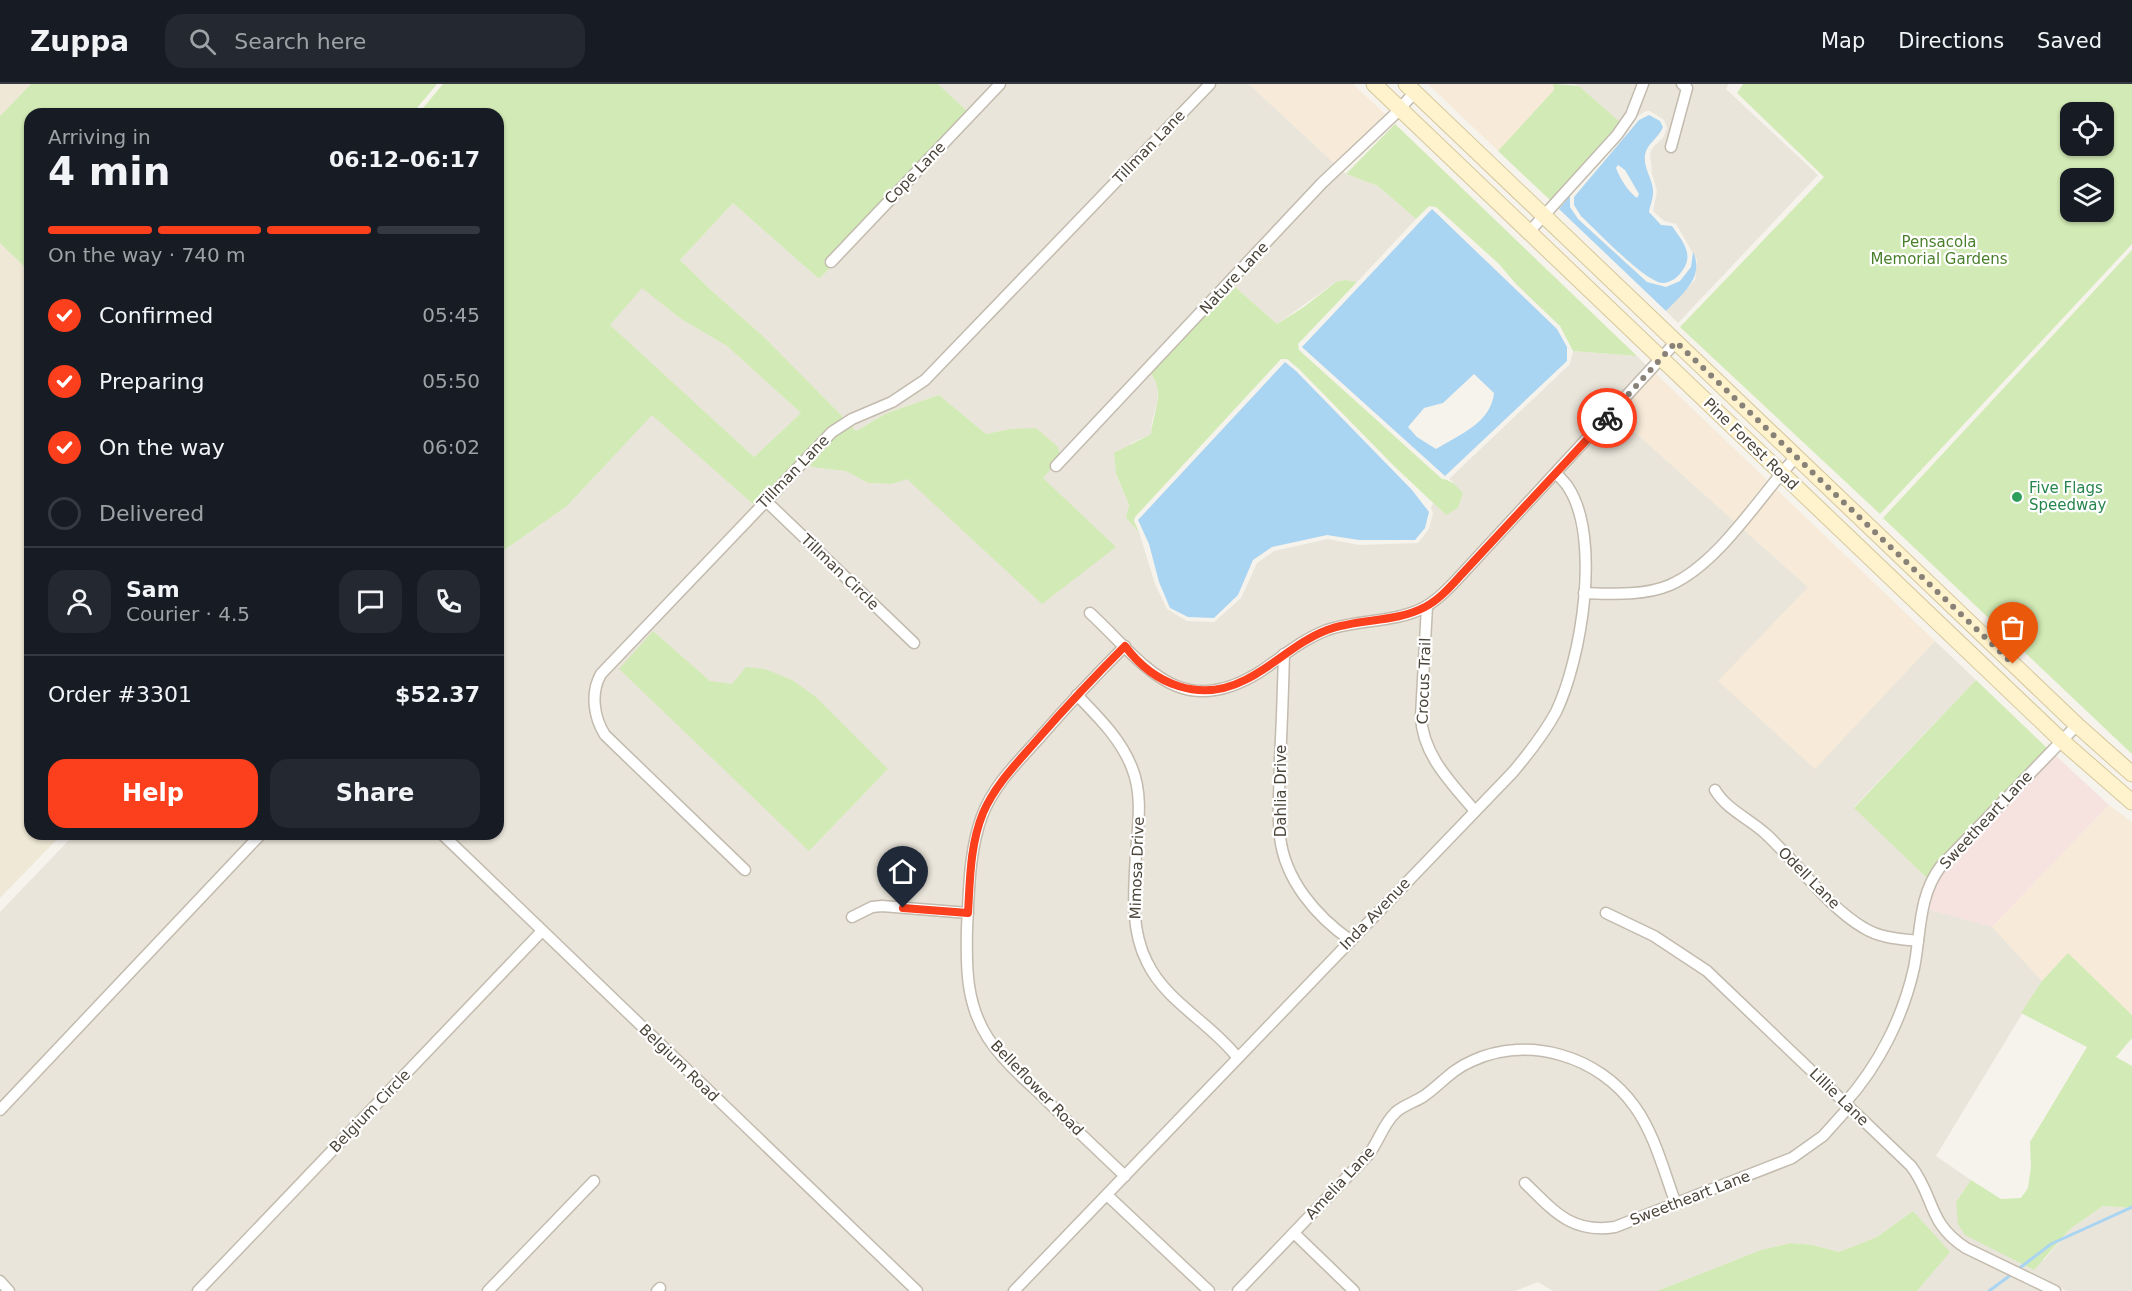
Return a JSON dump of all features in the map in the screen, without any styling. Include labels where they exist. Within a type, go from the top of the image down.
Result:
[{"type":"main road","name":"Pine Forest Road","points":[[1374,84],[2061,741],[2132,802]]},
{"type":"main road","name":"Pine Forest Road","points":[[1410,88],[2076,724],[2132,774]]},
{"type":"main road","points":[[1818,508],[1833,492]]},
{"type":"main road","points":[[1955,639],[1970,623]]},
{"type":"street","name":"Cope Lane","points":[[831,262],[1000,84]]},
{"type":"street","name":"Tillman Lane","points":[[745,870],[606,735],[597,722],[595,705],[596,684],[601,674],[832,432],[852,419],[904,396],[925,380],[1210,84]]},
{"type":"street","points":[[1529,232],[1617,135],[1632,115],[1643,84]]},
{"type":"street","points":[[1671,147],[1686,88],[1682,84]]},
{"type":"street","name":"Nature Lane","points":[[1056,466],[1322,183],[1399,109],[1410,88]]},
{"type":"street","points":[[1090,613],[1125,646],[1133,657],[1156,676],[1168,683],[1195,691],[1218,690],[1244,681],[1304,640],[1330,629],[1415,612],[1427,606],[1462,574],[1676,342]]},
{"type":"street","points":[[1584,593],[1631,593],[1654,590],[1685,577],[1700,566],[1725,541],[1796,457]]},
{"type":"street","name":"Inda Avenue","points":[[1014,1291],[1475,811],[1524,759],[1545,732],[1565,690],[1576,650],[1584,593],[1585,555],[1581,525],[1568,488],[1556,473]]},
{"type":"street","name":"Tillman Circle","points":[[766,501],[915,643]]},
{"type":"street","name":"Crocus Trail","points":[[1427,606],[1422,734],[1433,758],[1475,811]]},
{"type":"street","name":"Belleflower Road","points":[[1125,646],[1077,695],[1006,775],[987,804],[978,827],[972,857],[967,979],[974,1010],[995,1048],[1013,1069],[1125,1176]]},
{"type":"street","name":"Dahlia Drive","points":[[1284,654],[1280,840],[1290,871],[1305,897],[1323,918],[1350,940]]},
{"type":"street","name":"Mimosa Drive","points":[[1077,695],[1121,746],[1135,776],[1139,799],[1135,926],[1146,961],[1177,1000],[1215,1032],[1238,1057]]},
{"type":"street","name":"Sweetheart Lane","points":[[1525,1183],[1566,1220],[1574,1224],[1591,1228],[1615,1227],[1792,1158],[1823,1136],[1873,1067],[1894,1028],[1909,988],[1926,894],[1936,872],[2076,724]]},
{"type":"street","name":"Odell Lane","points":[[1714,790],[1721,801],[1753,822],[1856,923],[1877,934],[1918,941]]},
{"type":"street","points":[[0,1110],[255,840]]},
{"type":"street","name":"Belgium Road","points":[[448,840],[917,1291]]},
{"type":"street","points":[[852,917],[882,906],[968,913]]},
{"type":"street","name":"Lillie Lane","points":[[1606,913],[1671,946],[1707,972],[1915,1171],[1938,1221],[1955,1241],[2055,1291]]},
{"type":"street","name":"Belgium Circle","points":[[198,1291],[542,931]]},
{"type":"street","name":"Amelia Lane","points":[[1238,1291],[1369,1154],[1383,1128],[1396,1113],[1424,1096],[1458,1068],[1491,1054],[1512,1051],[1549,1052],[1576,1060],[1594,1069],[1619,1088],[1635,1108],[1648,1130],[1676,1204]]},
{"type":"street","points":[[488,1291],[594,1181]]},
{"type":"street","points":[[1107,1195],[1209,1291]]},
{"type":"street","points":[[1293,1233],[1354,1291]]},
{"type":"street","points":[[0,1281],[9,1291]]},
{"type":"shaded area","points":[[0,84],[31,84],[0,116]]},
{"type":"shaded area","points":[[938,84],[992,84],[967,111]]},
{"type":"shaded area","points":[[1007,84],[1202,84],[921,376],[890,398],[844,418],[765,338],[680,260],[733,203],[819,279],[830,268],[832,269]]},
{"type":"shaded area","points":[[1217,84],[1249,84],[1334,163],[1060,455],[1010,429],[986,434],[939,395],[887,413],[856,431],[851,426],[895,407],[929,384]]},
{"type":"shaded area","points":[[1249,84],[1353,84],[1386,115],[1334,163]]},
{"type":"shaded area","points":[[1428,84],[1553,84],[1554,90],[1498,151]]},
{"type":"shaded area","points":[[1574,84],[1638,84],[1627,112],[1620,122]]},
{"type":"shaded area","points":[[1648,84],[1676,84],[1681,89],[1666,150],[1675,153],[1691,90],[1689,84],[1729,84],[1726,89],[1818,175],[1678,323],[1666,311],[1695,280],[1697,260],[1676,224],[1664,221],[1653,211],[1657,191],[1652,174],[1650,153],[1663,138],[1667,128],[1664,120],[1650,111],[1636,117]]},
{"type":"shaded area","points":[[1341,170],[1378,186],[1416,219],[1357,282],[1345,280],[1336,282],[1277,324],[1234,286]]},
{"type":"shaded area","points":[[0,243],[24,266],[24,840],[56,840],[0,898]]},
{"type":"shaded area","points":[[642,287],[681,319],[727,346],[801,413],[754,457],[609,326]]},
{"type":"shaded area","points":[[1573,351],[1637,356],[1647,366],[1437,592],[1413,607],[1339,621],[1318,628],[1280,649],[1242,676],[1225,683],[1207,686],[1182,684],[1158,672],[1089,606],[1083,613],[1118,646],[1070,694],[989,790],[983,801],[963,908],[870,903],[845,914],[850,923],[874,912],[883,911],[963,917],[962,979],[969,1010],[979,1031],[1118,1176],[1007,1291],[923,1291],[455,840],[504,840],[504,550],[567,506],[652,414],[754,505],[597,671],[592,682],[591,713],[596,729],[746,876],[752,870],[609,732],[604,724],[600,706],[601,686],[605,677],[766,507],[915,650],[921,644],[773,501],[807,465],[846,471],[868,483],[892,484],[907,478],[1042,604],[1043,478],[1052,468],[1057,473],[1151,373],[1158,388],[1151,434],[1131,443],[1116,475],[1129,505],[1126,518],[1139,532],[1155,584],[1167,609],[1187,621],[1214,622],[1241,598],[1257,563],[1274,551],[1328,539],[1359,545],[1418,543],[1429,529],[1433,503],[1446,515],[1453,482],[1449,479],[1570,364]],"holes":[[[653,631],[710,682],[732,684],[888,769],[809,851]]]},
{"type":"shaded area","points":[[1655,373],[1767,480],[1735,522],[1616,415]]},
{"type":"shaded area","points":[[1616,415],[1735,522],[1696,562],[1668,580],[1653,585],[1630,588],[1589,588],[1590,556],[1562,474]]},
{"type":"shaded area","points":[[1556,481],[1564,490],[1573,512],[1580,555],[1577,614],[1567,665],[1561,687],[1541,729],[1509,769],[1475,804],[1437,756],[1427,734],[1425,717],[1432,609],[1466,578]]},
{"type":"shaded area","points":[[1775,488],[1935,641],[1815,769],[1718,681],[1808,587],[1743,529]]},
{"type":"shaded area","points":[[1743,529],[1808,587],[1814,769],[1935,641],[1976,680],[1854,807],[1927,878],[1917,908],[1913,936],[1878,930],[1859,920],[1772,833],[1725,798],[1716,784],[1708,788],[1718,805],[1766,840],[1844,919],[1912,945],[1904,986],[1895,1012],[1869,1064],[1844,1096],[1727,983],[1691,954],[1656,932],[1603,907],[1600,915],[1652,940],[1704,975],[1842,1106],[1819,1133],[1789,1154],[1678,1197],[1657,1140],[1605,1071],[1587,1060],[1563,1051],[1489,1050],[1455,1064],[1442,1072],[1420,1092],[1393,1109],[1379,1125],[1365,1151],[1235,1287],[1228,1291],[1214,1290],[1114,1195],[1528,762],[1549,734],[1570,692],[1581,652],[1588,598],[1673,589],[1703,570]]},
{"type":"shaded area","points":[[1422,614],[1417,734],[1429,761],[1468,810],[1349,933],[1316,904],[1295,870],[1285,840],[1289,657],[1332,633]]},
{"type":"shaded area","points":[[1125,654],[1153,680],[1167,688],[1195,696],[1229,692],[1247,685],[1279,664],[1279,855],[1342,940],[1237,1050],[1218,1029],[1192,1009],[1165,980],[1154,965],[1144,943],[1140,916],[1144,826],[1142,785],[1084,696]]},
{"type":"shaded area","points":[[1077,703],[1120,753],[1132,785],[1134,799],[1130,916],[1135,945],[1142,963],[1231,1056],[1124,1169],[998,1045],[987,1028],[975,998],[971,959],[975,877],[980,840],[987,817],[1010,778]]},
{"type":"shaded area","points":[[2055,755],[2109,805],[1992,927],[1927,909],[1937,881],[1945,869]]},
{"type":"shaded area","points":[[2109,805],[2132,822],[2132,1015],[2068,953],[2042,981],[1992,927]]},
{"type":"shaded area","points":[[69,840],[248,840],[0,1103],[0,912]]},
{"type":"shaded area","points":[[262,840],[442,840],[535,930],[191,1291],[16,1291],[0,1275],[0,1118]]},
{"type":"shaded area","points":[[1927,909],[1992,926],[2042,981],[1936,1156],[1971,1180],[1956,1202],[2044,1260],[2070,1229],[2103,1206],[2132,1208],[2132,1291],[2067,1291],[1968,1244],[1958,1237],[1942,1219],[1923,1177],[1852,1103],[1877,1070],[1904,1017],[1923,946]]},
{"type":"shaded area","points":[[543,938],[910,1291],[664,1291],[667,1288],[659,1281],[650,1291],[495,1291],[601,1181],[593,1174],[481,1291],[205,1291]]},
{"type":"shaded area","points":[[1523,1055],[1549,1057],[1574,1064],[1592,1073],[1616,1092],[1631,1110],[1643,1131],[1670,1201],[1613,1222],[1591,1224],[1576,1220],[1555,1206],[1524,1176],[1518,1182],[1549,1213],[1573,1229],[1592,1233],[1616,1232],[1782,1168],[1818,1147],[1850,1114],[1908,1169],[1933,1223],[1952,1244],[2044,1291],[1917,1291],[1949,1252],[1913,1211],[1877,1237],[1839,1252],[1813,1245],[1791,1243],[1761,1250],[1657,1291],[1553,1291],[1538,1282],[1515,1291],[1360,1291],[1300,1234],[1373,1158],[1388,1131],[1400,1116],[1474,1066],[1493,1059]]},
{"type":"shaded area","points":[[1107,1202],[1180,1271],[1202,1291],[1021,1291]]},
{"type":"shaded area","points":[[1294,1240],[1347,1291],[1245,1291]]},
{"type":"green space","points":[[31,84],[437,84],[417,108],[24,108],[24,266],[0,243],[0,116]]},
{"type":"green space","points":[[443,84],[938,84],[967,111],[824,262],[830,268],[819,279],[733,203],[680,260],[765,338],[844,418],[823,434],[754,505],[652,415],[567,506],[504,550],[504,108],[423,108]],"holes":[[[642,288],[681,319],[727,346],[801,413],[754,457],[610,325]]]},
{"type":"green space","points":[[1553,84],[1579,86],[1620,122],[1551,201],[1498,151],[1554,90]]},
{"type":"green space","name":"Pensacola Memorial Gardens","points":[[1743,84],[2132,84],[2132,244],[1880,514],[1680,327],[1824,177],[1737,93]]},
{"type":"green space","points":[[1395,124],[1637,356],[1573,351],[1560,326],[1516,284],[1499,264],[1436,207],[1429,206],[1416,219],[1378,186],[1346,174]]},
{"type":"green space","name":"Five Flags Speedway","points":[[2132,250],[2132,754],[1883,518]]},
{"type":"green space","points":[[1345,280],[1357,282],[1298,344],[1299,350],[1442,479],[1456,486],[1463,493],[1458,508],[1446,515],[1394,466],[1299,369],[1287,359],[1281,359],[1135,517],[1134,521],[1139,532],[1126,518],[1129,505],[1116,474],[1114,453],[1151,434],[1158,391],[1151,373],[1234,286],[1277,324],[1304,307],[1336,282]]},
{"type":"green space","points":[[939,395],[986,434],[1010,429],[1036,428],[1058,447],[1060,455],[1043,478],[1116,547],[1042,604],[907,479],[892,484],[868,483],[846,471],[807,465],[836,436],[851,426],[856,431],[887,413]]},
{"type":"green space","points":[[653,631],[710,681],[732,684],[746,667],[765,669],[792,680],[816,697],[888,769],[809,851],[619,669]]},
{"type":"green space","points":[[1976,680],[2047,748],[1937,862],[1927,878],[1854,808]]},
{"type":"green space","points":[[2068,953],[2132,1015],[2132,1038],[2116,1057],[2132,1066],[2132,1208],[2103,1206],[2070,1229],[2034,1270],[1965,1235],[1958,1224],[1956,1202],[1971,1180],[2001,1199],[2021,1198],[2028,1188],[2031,1167],[2030,1142],[2087,1047],[2021,1013],[2042,981]]},
{"type":"green space","points":[[1913,1211],[1950,1252],[1917,1291],[1657,1291],[1761,1250],[1791,1243],[1813,1245],[1839,1252],[1877,1237]]},
{"type":"water","points":[[1649,115],[1660,121],[1663,127],[1648,147],[1645,155],[1653,188],[1649,212],[1661,225],[1672,226],[1683,242],[1687,253],[1686,265],[1681,273],[1666,283],[1655,281],[1634,265],[1581,216],[1574,205],[1574,197],[1639,120]],"holes":[[[1618,165],[1625,170],[1639,194],[1637,198],[1630,192],[1616,168]]]},
{"type":"water","points":[[1570,196],[1570,207],[1578,219],[1647,282],[1666,287],[1680,281],[1691,267],[1693,252],[1696,261],[1694,277],[1685,291],[1666,311],[1559,209]]},
{"type":"water","points":[[1432,209],[1557,329],[1567,347],[1567,361],[1445,476],[1302,347]],"holes":[[[1474,374],[1494,393],[1492,403],[1480,420],[1464,433],[1436,449],[1417,437],[1408,427],[1424,408],[1443,403]]]},
{"type":"water","points":[[1285,362],[1412,490],[1429,512],[1425,528],[1415,540],[1359,540],[1327,535],[1272,547],[1253,560],[1238,595],[1214,618],[1188,617],[1170,608],[1159,582],[1149,544],[1138,520]]},
{"type":"waterway","points":[[2017,1270],[2051,1244],[2132,1207]]},
{"type":"waterway","points":[[1989,1291],[2012,1274]]},
{"type":"way so far","points":[[1607,418],[1676,342],[2013,664]]},
{"type":"place","name":"Five Flags Speedway","points":[[2017,497]]},
{"type":"route","points":[[903,908],[968,913],[975,839],[982,815],[993,793],[1048,727],[1125,646],[1133,657],[1168,683],[1188,690],[1208,691],[1244,681],[1304,640],[1330,629],[1415,612],[1424,608],[1441,596],[1607,418]]}]
